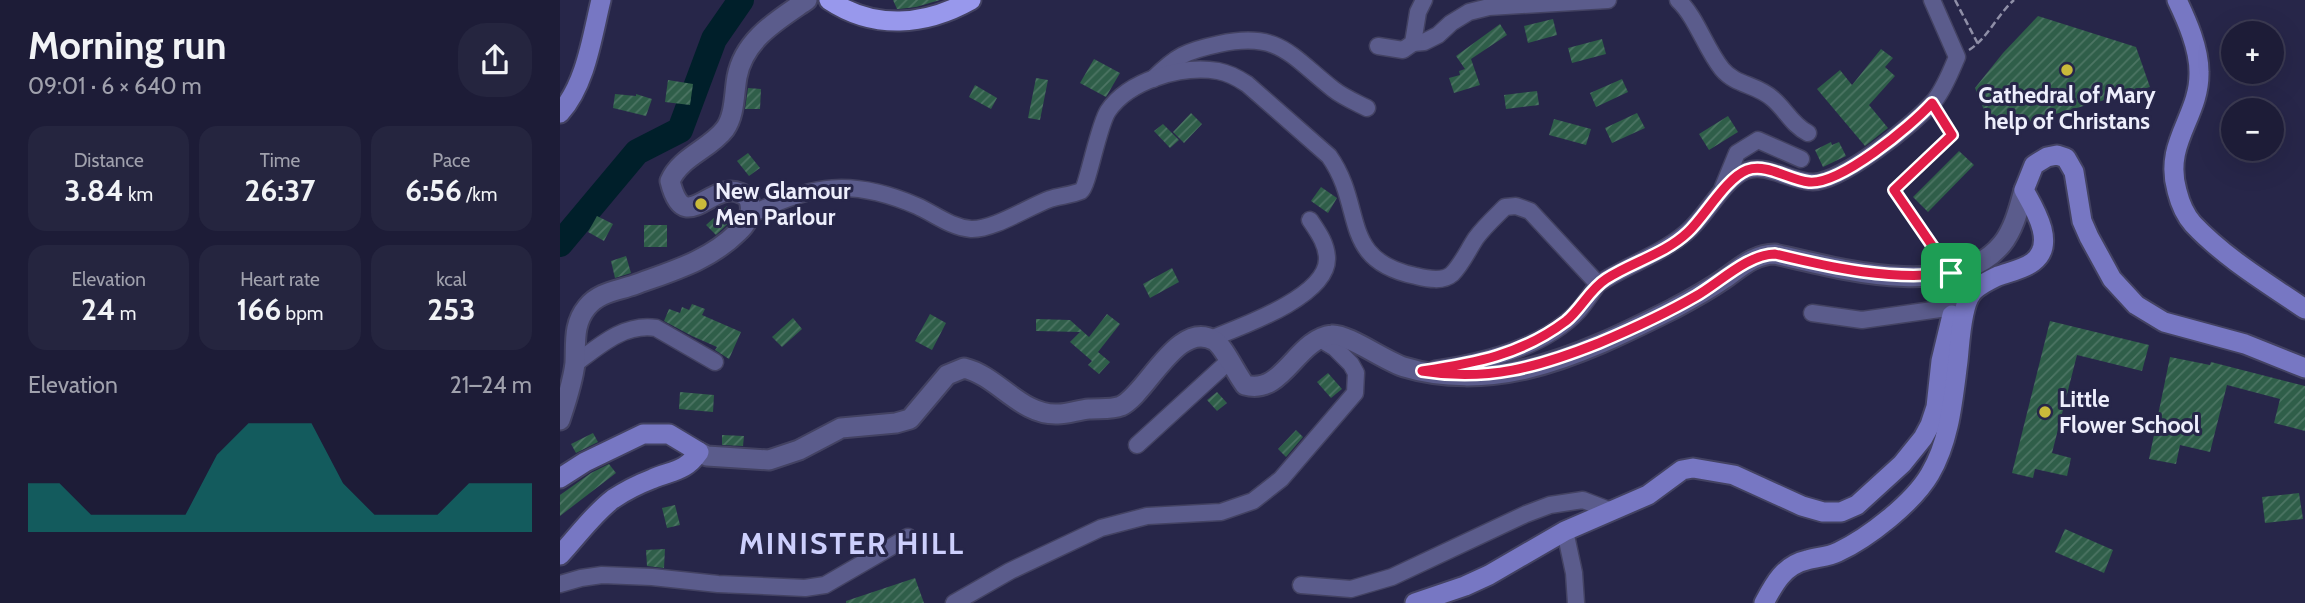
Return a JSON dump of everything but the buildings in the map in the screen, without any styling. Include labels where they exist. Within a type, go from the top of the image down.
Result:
[{"type":"highway","points":[[837,1],[855,14],[887,23],[921,19],[971,0]]},
{"type":"main road","points":[[560,113],[569,103],[589,53],[601,0]]},
{"type":"main road","points":[[2177,0],[2195,48],[2199,72],[2195,99],[2174,152],[2173,178],[2180,204],[2192,223],[2235,260],[2305,309]]},
{"type":"main road","points":[[1415,603],[1489,575],[1565,531],[1648,495],[1682,470],[1693,468],[1734,475],[1802,506],[1823,512],[1841,512],[1857,505],[1902,464],[1930,425],[1936,407],[1941,361],[1954,307],[1991,279],[2033,262],[2040,253],[2044,237],[2039,217],[2024,190],[2034,165],[2047,157],[2057,155],[2066,158],[2074,172],[2085,229],[2112,279],[2136,305],[2164,322],[2245,344],[2305,368]]},
{"type":"main road","points":[[1764,603],[1778,578],[1789,566],[1837,553],[1865,537],[1886,521],[1928,476],[1942,450],[1949,425],[1961,332],[1971,294]]},
{"type":"main road","points":[[560,478],[585,462],[643,434],[668,434],[699,452],[691,464],[681,470],[655,477],[615,498],[599,510],[560,555]]},
{"type":"street","points":[[560,420],[575,364],[575,336],[579,319],[588,305],[602,294],[687,265],[718,251],[743,228],[750,215],[748,198],[733,190],[719,192],[692,208],[677,201],[670,181],[682,165],[724,130],[730,118],[737,75],[744,54],[760,34],[807,0]]},
{"type":"street","points":[[1413,43],[1418,12],[1424,0]]},
{"type":"street","points":[[1378,46],[1403,50],[1413,43],[1424,42],[1438,35],[1469,12],[1489,7],[1608,0]]},
{"type":"street","points":[[1678,0],[1689,13],[1711,54],[1724,71],[1734,81],[1759,89],[1772,98],[1798,128],[1808,133]]},
{"type":"street","points":[[1422,371],[1481,362],[1546,335],[1579,310],[1598,284],[1654,255],[1688,232],[1734,179],[1747,170],[1761,169],[1809,182],[1826,181],[1849,170],[1919,117],[1937,98],[1957,57],[1932,0]]},
{"type":"street","points":[[1151,80],[1175,57],[1239,40],[1260,40],[1280,46],[1334,90],[1367,108]]},
{"type":"street","points":[[750,215],[801,192],[821,188],[863,189],[891,196],[962,228],[975,229],[1080,191],[1086,185],[1096,142],[1107,112],[1137,86],[1189,71],[1215,71],[1232,75],[1247,84],[1329,156],[1345,185],[1364,246],[1372,257],[1392,270],[1440,279],[1450,276],[1478,236],[1505,207],[1516,206],[1530,211],[1598,284]]},
{"type":"street","points":[[1719,196],[1737,153],[1758,140],[1801,159]]},
{"type":"street","points":[[1210,339],[1219,343],[1245,385],[1260,387],[1277,378],[1308,347],[1333,334],[1345,337],[1403,367],[1422,371],[1451,376],[1525,369],[1565,357],[1673,309],[1764,254],[1853,271],[1928,276],[1951,273],[1981,262],[2001,244],[2015,220],[2024,190]]},
{"type":"street","points":[[699,452],[706,456],[769,460],[799,450],[841,428],[896,423],[910,419],[947,375],[964,368],[982,374],[1034,410],[1049,414],[1117,407],[1135,394],[1177,347],[1190,339],[1210,339],[1260,319],[1296,299],[1323,276],[1327,260],[1323,239],[1310,220]]},
{"type":"street","points":[[1812,313],[1862,320],[1954,307]]},
{"type":"street","points":[[575,364],[615,335],[644,326],[656,328],[715,362]]},
{"type":"street","points":[[954,603],[1010,571],[1110,525],[1147,516],[1221,512],[1253,501],[1281,479],[1355,393],[1356,373],[1351,364],[1335,348],[1320,339]]},
{"type":"street","points":[[1137,445],[1229,361]]},
{"type":"street","points":[[1301,585],[1351,589],[1392,577],[1550,505],[1583,500],[1609,510]]},
{"type":"street","points":[[1565,531],[1574,573],[1576,603]]},
{"type":"street","points":[[560,584],[602,575],[787,588],[825,585],[908,537]]},
{"type":"path","points":[[1955,0],[1978,44],[2014,0]]},
{"type":"path","points":[[1932,103],[1952,135],[1894,190],[1951,273]]},
{"type":"waterway","points":[[560,244],[637,152],[680,130],[714,39],[741,0]]},
{"type":"place","name":"Cathedral of Mary help of Christans","points":[[2067,70]]},
{"type":"place","name":"New Glamour Men Parlour","points":[[701,204]]},
{"type":"place","name":"Little Flower School","points":[[2045,412]]},
{"type":"district","name":"MINISTER HILL","points":[[852,543]]},
{"type":"route","points":[[1932,103],[1952,135],[1894,190],[1951,273],[1928,276],[1853,271],[1764,254],[1673,309],[1565,357],[1525,369],[1489,374],[1451,376],[1422,371],[1481,362],[1546,335],[1579,310],[1598,284],[1654,255],[1688,232],[1734,179],[1747,170],[1761,169],[1809,182],[1826,181],[1849,170],[1919,117],[1932,103]]}]
